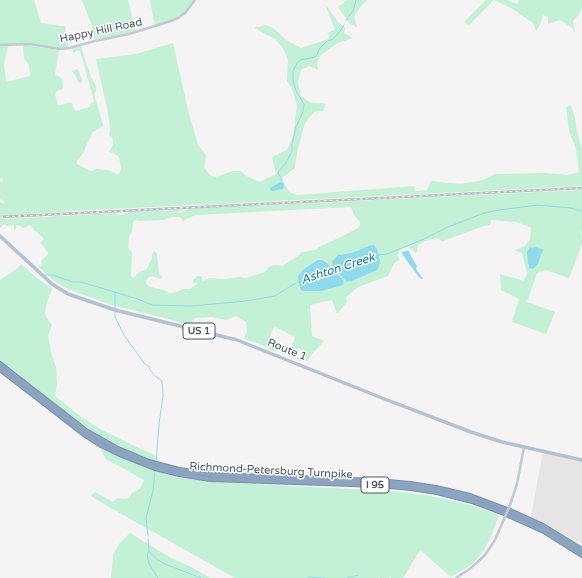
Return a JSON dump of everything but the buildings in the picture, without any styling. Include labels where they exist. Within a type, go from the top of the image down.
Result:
[{"type":"highway","name":"Richmond-Petersburg Turnpike","points":[[0,364],[78,425],[118,449],[156,464],[179,470],[215,475],[370,480],[436,488],[470,496],[510,511],[538,524],[582,550]]},
{"type":"highway","name":"Richmond-Petersburg Turnpike","points":[[0,369],[101,445],[151,467],[179,474],[210,479],[380,485],[426,490],[472,501],[504,513],[544,532],[582,555]]},
{"type":"main road","name":"Route 1","points":[[0,236],[52,284],[68,294],[115,310],[237,340],[450,425],[495,440],[582,460]]},
{"type":"street","name":"Happy Hill Road","points":[[0,45],[30,44],[60,49],[70,48],[134,33],[172,21],[185,13],[195,0]]},
{"type":"street","points":[[456,578],[472,568],[485,555],[495,540],[510,505],[524,447]]},
{"type":"shaded area","points":[[543,451],[582,461],[582,544],[531,516]]},
{"type":"green space","points":[[0,0],[34,0],[41,23],[65,26],[69,48],[65,49],[40,45],[0,45]]},
{"type":"green space","points":[[82,0],[128,0],[136,32],[95,41],[91,23]]},
{"type":"green space","points":[[150,0],[195,0],[182,16],[155,27]]},
{"type":"green space","points":[[347,0],[367,0],[354,16],[357,27],[350,24],[338,7]]},
{"type":"green space","points":[[486,0],[494,0],[469,25],[464,22]]},
{"type":"green space","points":[[494,0],[507,0],[517,4],[519,0],[582,0],[582,7],[579,15],[573,21],[575,33],[571,27],[560,20],[548,24],[548,17],[543,15],[540,25],[536,31],[533,23],[511,8]]},
{"type":"green space","points":[[325,4],[338,22],[345,28],[344,33],[353,38],[338,43],[321,55],[317,62],[318,70],[309,66],[301,70],[298,82],[301,96],[309,102],[326,104],[323,111],[314,112],[305,123],[297,152],[295,168],[282,178],[289,192],[297,195],[414,186],[415,191],[427,190],[431,181],[461,184],[483,180],[495,174],[545,173],[568,175],[579,172],[576,149],[569,131],[566,107],[571,105],[582,149],[582,186],[91,210],[0,216],[0,202],[4,204],[4,201],[0,199],[0,182],[3,181],[2,178],[0,178],[0,46],[8,46],[4,64],[6,82],[30,76],[29,65],[24,58],[23,45],[59,50],[55,75],[62,79],[63,87],[55,94],[58,106],[70,102],[72,103],[75,111],[90,107],[94,101],[80,51],[73,53],[72,48],[81,46],[91,77],[96,86],[96,91],[94,94],[103,125],[93,132],[84,152],[77,161],[77,164],[92,171],[96,169],[107,170],[117,174],[121,169],[119,157],[109,152],[113,145],[113,141],[112,137],[109,135],[110,129],[108,113],[96,59],[136,54],[173,43],[188,110],[198,145],[206,155],[204,167],[210,175],[215,177],[233,171],[241,171],[246,176],[260,182],[276,174],[272,157],[287,150],[293,137],[297,106],[292,88],[287,81],[288,60],[283,48],[275,39],[254,28],[266,25],[273,28],[286,40],[301,48],[329,39],[328,33],[335,29]]},
{"type":"green space","points":[[76,69],[79,71],[82,78],[81,83],[78,82],[72,71]]},
{"type":"green space","points":[[582,190],[582,244],[569,278],[546,270],[537,273],[527,302],[555,312],[546,334],[512,322],[519,299],[501,290],[500,274],[524,281],[527,273],[522,253],[514,250],[524,247],[530,239],[531,228],[517,222],[491,220],[490,225],[443,241],[436,238],[425,241],[418,245],[417,252],[415,253],[409,247],[401,249],[397,255],[400,260],[394,263],[388,276],[358,287],[346,297],[347,302],[337,314],[332,300],[310,305],[312,336],[324,341],[307,361],[299,361],[298,359],[301,356],[302,349],[300,348],[295,350],[291,347],[295,337],[275,327],[269,340],[271,342],[273,339],[277,343],[277,350],[273,351],[260,344],[245,339],[244,337],[247,332],[246,322],[236,316],[226,320],[212,317],[195,318],[189,324],[112,305],[68,289],[52,279],[36,264],[41,266],[41,261],[48,254],[48,252],[40,243],[44,239],[34,231],[30,225],[23,228],[16,225],[16,229],[14,231],[14,225],[7,226],[4,224],[0,228],[0,219],[114,213],[120,215],[131,212],[181,210],[178,213],[189,209]],"holes":[[[351,207],[354,215],[360,222],[358,228],[315,250],[302,252],[282,266],[271,266],[265,272],[245,278],[210,278],[203,281],[202,277],[198,276],[193,280],[194,283],[198,283],[191,289],[183,289],[170,293],[147,285],[146,282],[149,277],[152,276],[160,279],[163,277],[159,274],[157,253],[154,251],[147,269],[139,272],[134,278],[131,276],[132,253],[128,247],[129,237],[132,232],[133,222],[135,220],[165,220],[171,217],[180,217],[184,221],[196,215]]]},
{"type":"green space","points":[[21,264],[52,289],[45,312],[46,317],[52,325],[48,335],[51,352],[56,367],[57,383],[55,396],[80,416],[102,430],[155,455],[155,461],[129,451],[94,432],[77,421],[0,361],[0,280]]},
{"type":"green space","points":[[100,449],[175,477],[211,482],[391,491],[426,495],[467,504],[499,516],[490,539],[478,558],[471,565],[451,577],[420,550],[403,578],[235,578],[91,496],[95,492],[113,502],[118,498],[129,498],[132,493],[140,489],[144,480],[106,459]]},
{"type":"green space","points":[[130,533],[171,558],[211,578],[111,578],[113,555],[119,544]]},
{"type":"water","points":[[280,182],[283,183],[283,189],[270,190],[270,188]]},
{"type":"water","points":[[374,245],[377,249],[380,261],[377,270],[347,282],[333,267],[332,262],[338,255],[352,253]]},
{"type":"water","points":[[530,247],[536,247],[544,250],[538,264],[533,269],[529,268],[528,262],[527,252]]},
{"type":"water","points":[[409,251],[417,266],[416,269],[423,279],[418,276],[402,254],[402,252]]},
{"type":"water","points":[[318,260],[322,260],[327,263],[343,280],[343,285],[321,291],[301,290],[298,276],[304,269]]},
{"type":"waterway","points":[[346,20],[353,11],[356,0]]},
{"type":"waterway","points":[[281,182],[281,177],[278,172],[286,163],[292,151],[296,127],[303,112],[304,104],[296,91],[293,81],[293,71],[300,60],[315,57],[320,48],[326,42],[333,39],[344,25]]},
{"type":"waterway","name":"Ashton Creek","points":[[378,255],[387,254],[484,213],[538,205],[571,208],[582,211]]},
{"type":"waterway","name":"Ashton Creek","points":[[45,275],[53,275],[73,282],[81,282],[138,299],[152,305],[192,306],[246,301],[275,296],[299,281]]},
{"type":"waterway","points":[[115,292],[115,309]]},
{"type":"waterway","points":[[115,312],[115,317],[124,335],[144,363],[149,367],[154,375],[162,381],[163,396],[156,463]]},
{"type":"waterway","points":[[148,536],[146,518],[153,491],[155,470]]},
{"type":"waterway","points":[[148,539],[149,551],[147,555],[149,564],[158,578]]},
{"type":"waterway","points":[[149,551],[156,559],[165,564],[201,578]]},
{"type":"waterway","points":[[347,578],[358,575]]},
{"type":"waterway","points":[[307,578],[325,578]]},
{"type":"railway","points":[[0,217],[582,188]]}]
